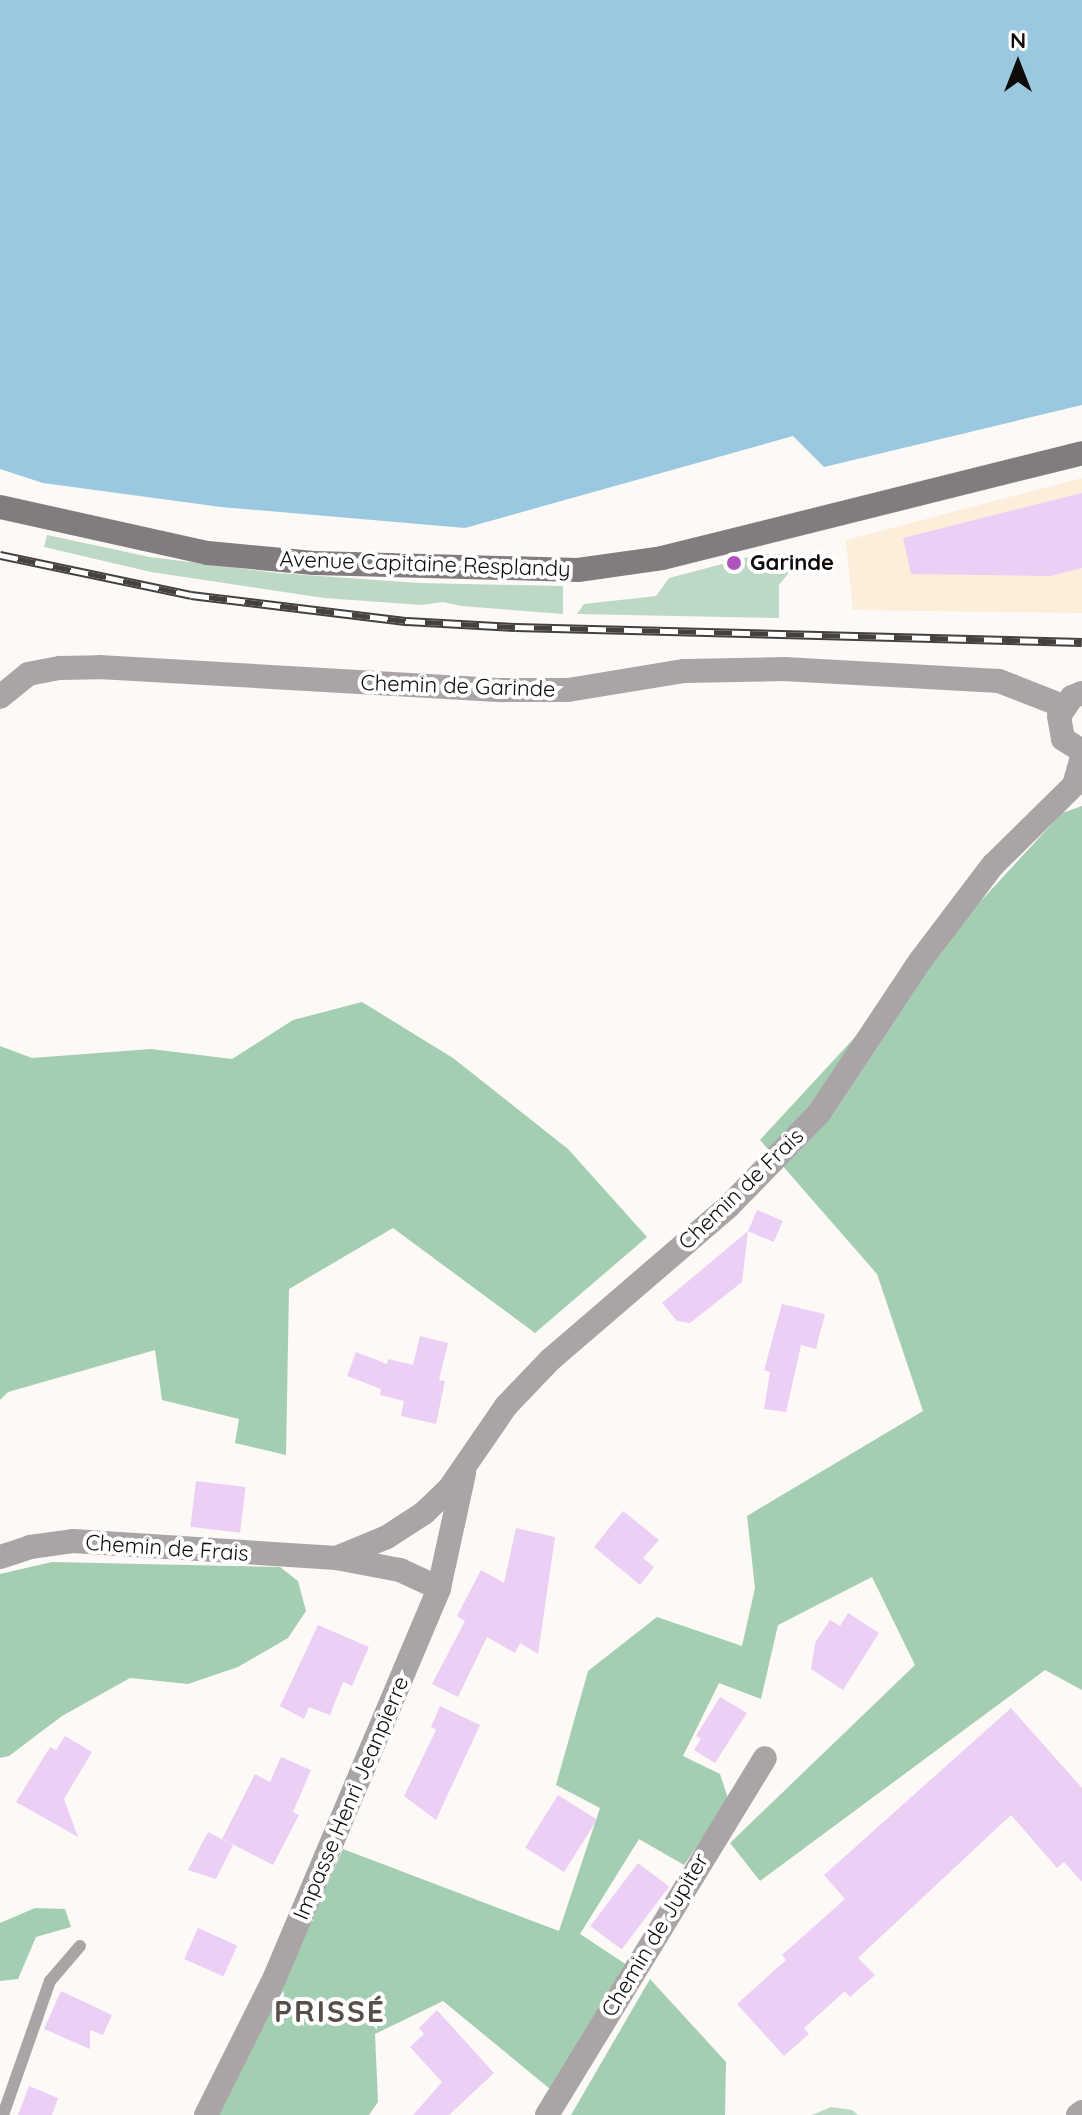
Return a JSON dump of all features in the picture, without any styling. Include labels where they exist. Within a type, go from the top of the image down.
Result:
[{"type":"main road","name":"Avenue Capitaine Resplandy","points":[[0,507],[208,553],[330,564],[578,570],[662,558],[1082,453]]},
{"type":"street","name":"Chemin de Garinde","points":[[0,697],[28,674],[60,668],[99,667],[502,690],[568,690],[684,671],[784,669],[999,681],[1073,699]]},
{"type":"street","name":"Chemin de Frais","points":[[336,1558],[387,1537],[424,1513],[464,1469],[506,1406],[550,1360],[729,1206],[819,1113],[920,961],[993,865],[1074,785],[1082,754],[1063,739],[1059,728],[1073,699]]},
{"type":"street","name":"Impasse Henri Jeanpierre","points":[[206,2115],[275,1977],[439,1588],[464,1469]]},
{"type":"street","name":"Chemin de Frais","points":[[0,1557],[30,1547],[73,1541],[336,1558],[400,1570],[439,1588]]},
{"type":"street","name":"Chemin de Jupiter","points":[[547,2115],[765,1758]]},
{"type":"lane","points":[[3,2115],[50,1981],[80,1946]]},
{"type":"shaded area","points":[[1082,478],[1082,613],[853,610],[846,540]]},
{"type":"green space","points":[[47,535],[150,557],[277,573],[419,583],[563,586],[563,614],[443,602],[422,605],[324,598],[151,572],[44,547]]},
{"type":"green space","points":[[760,554],[804,554],[779,585],[779,618],[577,614],[584,604],[656,596],[669,578]]},
{"type":"green space","points":[[1082,806],[1082,1690],[1045,1670],[760,1881],[730,1843],[915,1665],[872,1577],[778,1625],[761,1699],[719,1683],[683,1756],[720,1774],[729,1801],[684,1865],[639,1839],[580,1934],[630,1967],[555,2093],[443,2001],[375,2034],[378,2102],[369,2115],[216,2115],[266,2022],[343,1849],[559,1931],[600,1808],[556,1785],[588,1671],[657,1617],[742,1646],[755,1588],[747,1516],[923,1411],[877,1274],[760,1140],[1062,813]]},
{"type":"green space","points":[[362,1002],[453,1058],[568,1149],[647,1237],[535,1333],[393,1228],[289,1289],[286,1455],[235,1443],[239,1419],[162,1400],[155,1350],[8,1392],[0,1400],[0,1046],[32,1058],[151,1049],[232,1059],[293,1020]]},
{"type":"green space","points":[[52,1562],[280,1567],[298,1581],[306,1611],[288,1638],[238,1667],[188,1684],[130,1678],[62,1716],[9,1756],[0,1758],[0,1574]]},
{"type":"green space","points":[[35,1908],[65,1909],[71,1927],[36,1937],[18,1979],[0,1981],[0,1923]]},
{"type":"green space","points":[[650,1979],[726,2062],[725,2115],[571,2115]]},
{"type":"green space","points":[[831,2107],[852,2110],[858,2115],[812,2115]]},
{"type":"water","points":[[0,0],[1082,0],[1082,405],[824,467],[793,436],[465,528],[221,507],[43,483],[0,469]]},
{"type":"building","points":[[1082,493],[1082,568],[1050,576],[911,574],[903,538]]},
{"type":"building","points":[[757,1210],[783,1221],[774,1242],[748,1231]]},
{"type":"building","points":[[748,1231],[742,1282],[690,1323],[677,1321],[662,1303]]},
{"type":"building","points":[[782,1304],[825,1314],[816,1349],[801,1345],[786,1412],[764,1409],[770,1372],[764,1370]]},
{"type":"building","points":[[420,1336],[448,1343],[439,1380],[445,1381],[436,1424],[401,1416],[404,1401],[380,1395],[381,1389],[347,1376],[356,1352],[387,1364],[388,1359],[413,1365]]},
{"type":"building","points":[[196,1481],[246,1487],[240,1533],[190,1527]]},
{"type":"building","points":[[623,1511],[659,1540],[643,1558],[654,1567],[640,1585],[594,1547]]},
{"type":"building","points":[[516,1528],[555,1537],[538,1654],[520,1643],[515,1653],[487,1637],[458,1697],[432,1684],[465,1621],[457,1616],[481,1570],[504,1583]]},
{"type":"building","points":[[848,1613],[879,1633],[843,1690],[811,1669],[815,1643],[830,1620],[840,1626]]},
{"type":"building","points":[[318,1625],[369,1647],[352,1686],[343,1682],[330,1715],[309,1707],[304,1719],[280,1706]]},
{"type":"building","points":[[720,1697],[747,1713],[715,1763],[694,1750],[701,1739],[696,1736]]},
{"type":"building","points":[[440,1706],[480,1725],[436,1820],[404,1796],[436,1730],[431,1727]]},
{"type":"building","points":[[1011,1708],[1082,1788],[1082,1882],[1064,1862],[1057,1868],[1011,1815],[858,1958],[875,1975],[850,1997],[845,1991],[804,2028],[809,2034],[784,2056],[737,2004],[786,1960],[782,1955],[845,1899],[824,1875]]},
{"type":"building","points":[[65,1736],[92,1752],[64,1799],[78,1837],[16,1802],[50,1747],[56,1750]]},
{"type":"building","points":[[281,1757],[311,1770],[293,1812],[299,1815],[273,1865],[222,1839],[255,1774],[270,1782]]},
{"type":"building","points":[[558,1795],[597,1819],[564,1872],[525,1848]]},
{"type":"building","points":[[208,1832],[233,1845],[216,1879],[188,1870]]},
{"type":"building","points":[[638,1863],[669,1886],[622,1950],[590,1926]]},
{"type":"building","points":[[198,1928],[237,1945],[223,1977],[184,1959]]},
{"type":"building","points":[[61,1991],[112,2015],[103,2035],[90,2030],[90,2049],[44,2029]]},
{"type":"building","points":[[437,2010],[494,2073],[449,2115],[413,2115],[442,2082],[410,2047],[424,2034],[419,2028]]},
{"type":"building","points":[[29,2086],[58,2098],[52,2115],[18,2115]]},
{"type":"railway","points":[[0,555],[191,595],[407,621],[516,627],[1082,642]]},
{"type":"place","name":"Garinde","points":[[734,563]]},
{"type":"district","name":"PRISSÉ","points":[[330,2011]]}]
